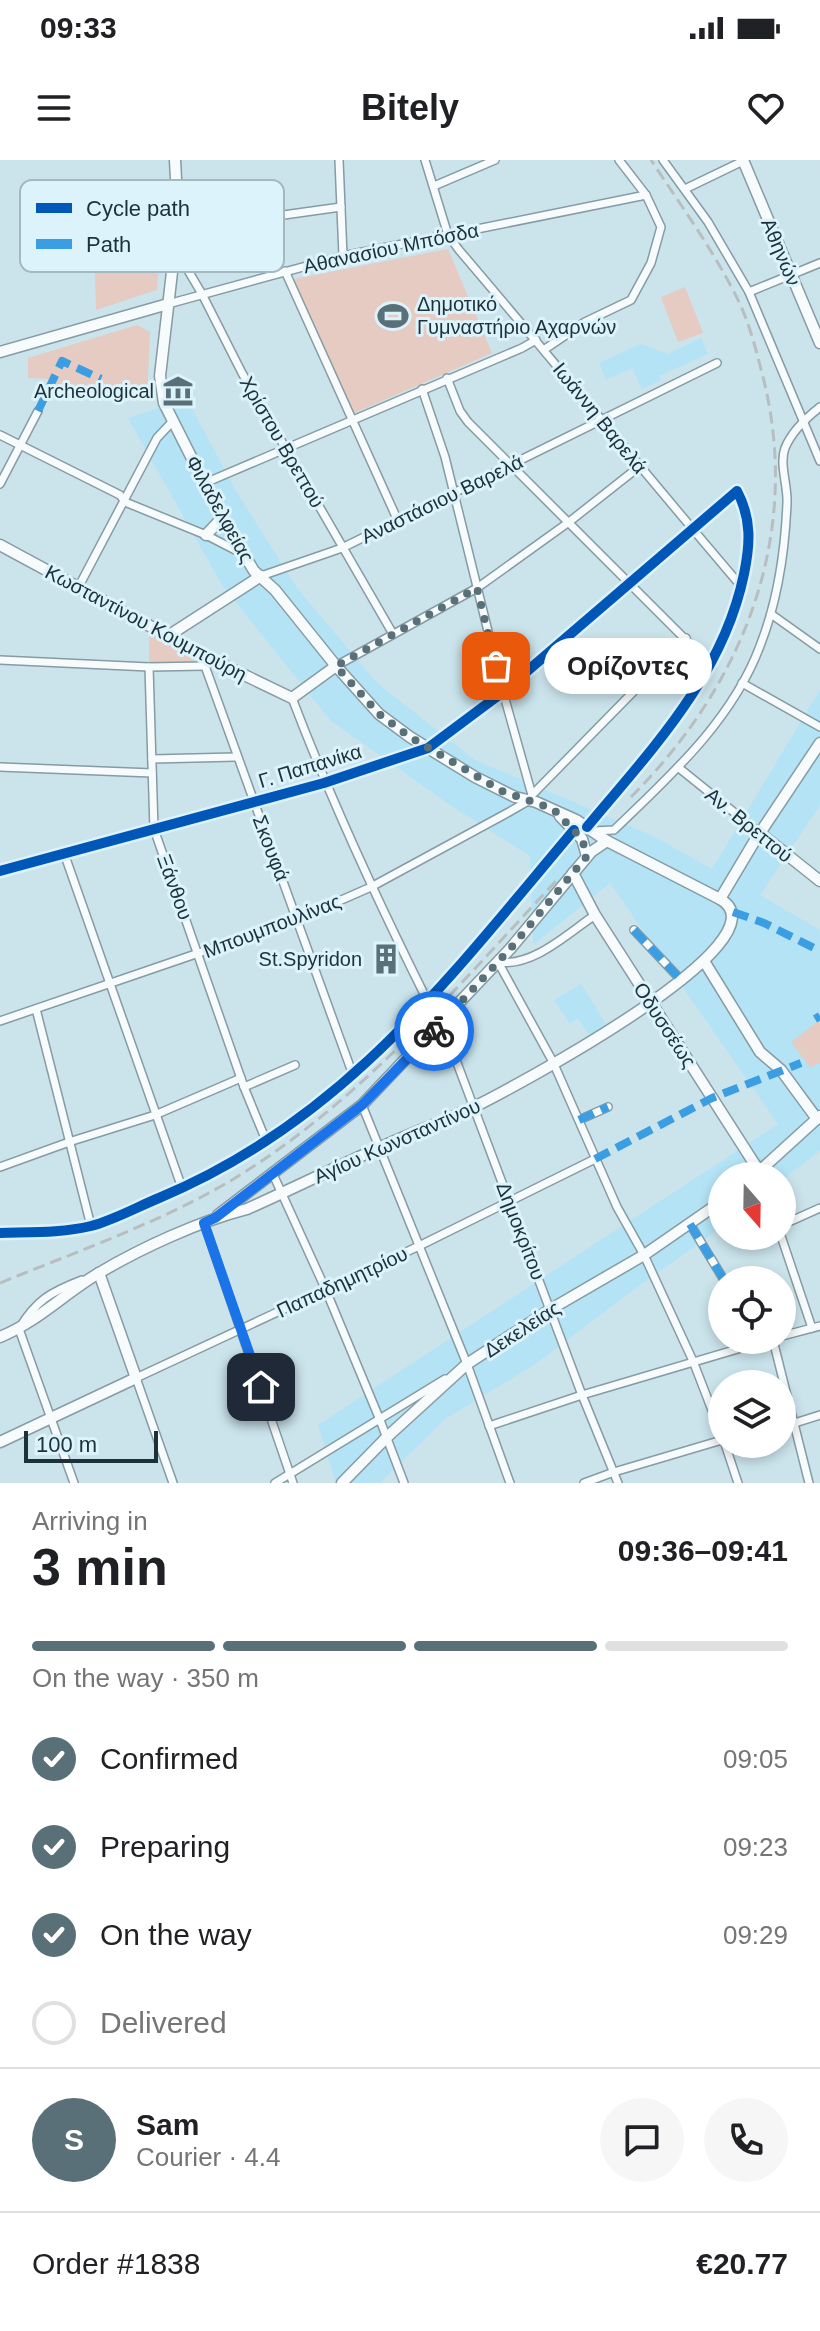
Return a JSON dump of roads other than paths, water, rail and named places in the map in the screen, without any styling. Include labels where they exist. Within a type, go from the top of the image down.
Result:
[{"type":"main road","name":"Φιλαδελφείας","points":[[175,160],[175,180]]},
{"type":"main road","name":"Αθηνών","points":[[744,160],[820,343]]},
{"type":"main road","name":"Φιλαδελφείας","points":[[171,272],[160,376],[164,403],[243,554],[336,666],[379,714],[428,748],[502,791],[531,798],[720,899]]},
{"type":"main road","name":"Αθανασίου Μπόσδα","points":[[0,352],[168,304]]},
{"type":"main road","points":[[206,535],[222,518]]},
{"type":"main road","name":"Κωσταντίνου Κουμπούρη","points":[[0,545],[168,636],[207,662],[292,698]]},
{"type":"main road","name":"Αναστάσιου Βαρελά","points":[[168,636],[261,576]]},
{"type":"main road","points":[[292,698],[336,666]]},
{"type":"main road","points":[[720,899],[820,743]]},
{"type":"main road","name":"Φιλαδελφείας","points":[[553,809],[582,839],[587,856]]},
{"type":"main road","name":"Αν. Βρεττού","points":[[761,834],[820,881]]},
{"type":"main road","points":[[215,1218],[362,1105],[498,962],[587,856],[607,841]]},
{"type":"main road","name":"Οδυσσέως","points":[[573,873],[595,915],[750,1162]]},
{"type":"main road","name":"Αγίου Κωνσταντίνου","points":[[0,1337],[19,1329],[99,1273],[215,1218],[247,1209],[475,1107],[651,1003],[704,961],[727,932],[732,922],[731,908],[720,899]]},
{"type":"main road","points":[[704,961],[760,1052],[781,1070],[818,1117],[771,1162]]},
{"type":"main road","name":"Δεκελείας","points":[[342,1483],[467,1364],[551,1309],[644,1255],[708,1211]]},
{"type":"main road","points":[[99,1273],[136,1378]]},
{"type":"main road","name":"Παπαδημητρίου","points":[[0,1442],[136,1378]]},
{"type":"street","points":[[339,160],[343,256]]},
{"type":"street","name":"Ιωάννη Βαρελά","points":[[425,160],[448,235],[741,586]]},
{"type":"street","points":[[434,186],[495,160]]},
{"type":"street","points":[[545,349],[585,322],[631,300],[651,263],[661,227],[646,195],[619,160]]},
{"type":"street","points":[[663,160],[708,222],[749,292],[820,461]]},
{"type":"street","points":[[685,189],[744,160]]},
{"type":"street","name":"Αθανασίου Μπόσδα","points":[[285,271],[343,256],[646,195]]},
{"type":"street","points":[[284,215],[341,207]]},
{"type":"street","points":[[749,292],[820,263]]},
{"type":"street","points":[[285,271],[398,521]]},
{"type":"street","name":"Χρίστου Βρεττού","points":[[189,272],[285,450],[393,634]]},
{"type":"street","name":"Αθανασίου Μπόσδα","points":[[168,304],[281,272]]},
{"type":"street","points":[[205,483],[536,340]]},
{"type":"street","name":"Αναστάσιου Βαρελά","points":[[261,576],[342,548],[717,363]]},
{"type":"street","points":[[447,378],[460,411],[468,422],[712,666]]},
{"type":"street","points":[[422,389],[445,457],[531,798]]},
{"type":"street","points":[[590,829],[614,830],[679,768],[716,723],[742,683],[759,649],[771,614],[785,546],[785,449],[803,421],[820,407]]},
{"type":"street","points":[[0,484],[38,411]]},
{"type":"street","points":[[78,588],[157,438],[172,422]]},
{"type":"street","points":[[0,435],[120,495],[125,502],[206,535],[243,554]]},
{"type":"street","points":[[336,666],[477,588],[640,466]]},
{"type":"street","name":"Γ. Παπανίκα","points":[[0,871],[324,783],[428,748],[503,692],[737,491],[750,531],[741,586]]},
{"type":"street","points":[[590,829],[690,700],[712,666],[731,622],[741,586]]},
{"type":"street","points":[[771,614],[820,649]]},
{"type":"street","name":"Μπουμπουλίνας","points":[[0,1021],[298,919],[371,887],[531,798],[686,638]]},
{"type":"street","points":[[0,660],[149,667],[207,662]]},
{"type":"street","name":"Σκουφά","points":[[207,662],[236,757],[353,1075]]},
{"type":"street","name":"Ξάνθου","points":[[149,667],[154,829],[244,1087],[267,1143]]},
{"type":"street","points":[[742,683],[820,727]]},
{"type":"street","points":[[292,698],[324,783],[428,1002]]},
{"type":"street","points":[[152,759],[236,757]]},
{"type":"street","points":[[0,767],[152,773]]},
{"type":"street","name":"Αν. Βρεττού","points":[[679,768],[761,834]]},
{"type":"street","points":[[0,1233],[91,1226],[214,1174],[267,1143],[312,1111],[428,1002],[574,830]]},
{"type":"street","points":[[64,853],[182,1188]]},
{"type":"street","points":[[498,962],[523,960],[549,947],[595,915]]},
{"type":"street","points":[[634,930],[682,981]]},
{"type":"street","points":[[498,962],[553,1062],[617,1207],[644,1255],[693,1361],[708,1400]]},
{"type":"street","points":[[36,1009],[72,1141],[91,1226]]},
{"type":"street","name":"Δημοκρίτου","points":[[442,1023],[618,1483]]},
{"type":"street","points":[[244,1087],[295,1065]]},
{"type":"street","points":[[0,1167],[155,1115],[241,1078]]},
{"type":"street","points":[[362,1105],[467,1364],[510,1483]]},
{"type":"street","points":[[579,1120],[608,1107]]},
{"type":"street","name":"Παπαδημητρίου","points":[[136,1378],[419,1246],[595,1159]]},
{"type":"street","points":[[272,1172],[325,1288],[404,1483]]},
{"type":"street","points":[[796,1219],[820,1208]]},
{"type":"street","points":[[204,1223],[292,1479]]},
{"type":"street","points":[[690,1224],[716,1266]]},
{"type":"street","points":[[786,1250],[816,1327],[796,1332]]},
{"type":"street","points":[[19,1329],[74,1483]]},
{"type":"street","points":[[489,1426],[715,1354]]},
{"type":"street","points":[[275,1483],[292,1479],[467,1364]]},
{"type":"street","points":[[136,1378],[173,1483]]},
{"type":"street","points":[[796,1423],[820,1415]]},
{"type":"street","points":[[796,1432],[809,1483]]},
{"type":"street","points":[[584,1483],[708,1444]]},
{"type":"street","points":[[729,1458],[738,1483]]},
{"type":"railway","points":[[631,797],[671,753],[705,706],[733,655],[755,603],[769,548],[775,491],[773,433],[762,373],[747,321],[720,267],[651,160]]},
{"type":"railway","points":[[0,1283],[176,1210],[232,1180],[278,1149],[322,1116],[404,1042],[556,881]]},
{"type":"place","name":"Δημοτικό Γυμναστήριο Αχαρνών","points":[[393,316]]},
{"type":"place","name":"Archeological","points":[[178,391]]},
{"type":"place","name":"Ορίζοντες","points":[[496,666]]},
{"type":"place","name":"St.Spyridon","points":[[386,959]]}]
